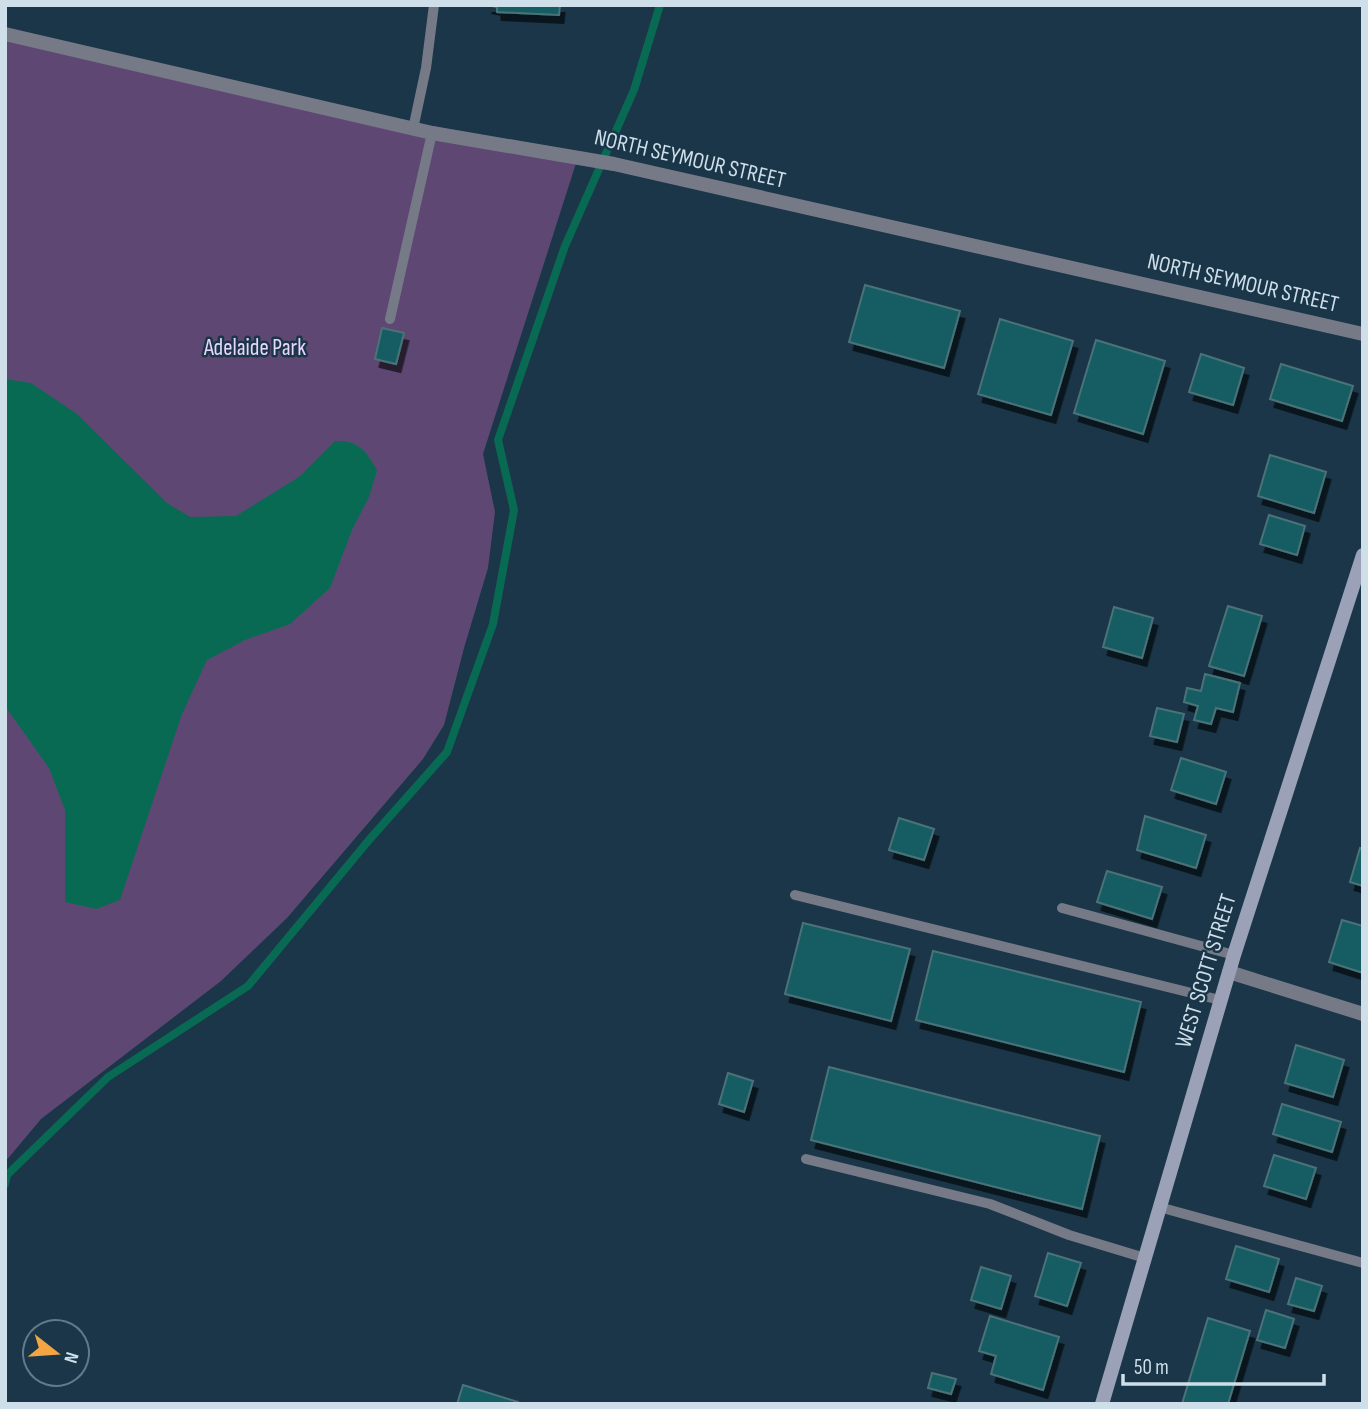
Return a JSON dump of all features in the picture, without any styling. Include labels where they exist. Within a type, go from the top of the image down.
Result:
[{"type":"main road","name":"WEST SCOTT STREET","points":[[1102,1404],[1220,1000],[1363,555]]},
{"type":"street","name":"NORTH SEYMOUR STREET","points":[[5,34],[413,129],[614,164],[1363,334]]},
{"type":"street","points":[[1229,972],[1363,1014]]},
{"type":"lane","points":[[413,129],[426,68],[434,5]]},
{"type":"lane","points":[[390,319],[432,133]]},
{"type":"lane","points":[[794,895],[1220,1000]]},
{"type":"lane","points":[[1062,908],[1234,955]]},
{"type":"lane","points":[[806,1159],[990,1204],[1069,1235],[1145,1258]]},
{"type":"lane","points":[[1159,1207],[1363,1264]]},
{"type":"green space","name":"Adelaide Park","points":[[5,34],[578,157],[483,454],[495,512],[488,568],[444,725],[423,759],[287,918],[221,981],[41,1119],[5,1162]]},
{"type":"shaded area","points":[[5,379],[31,383],[77,414],[167,503],[190,517],[236,516],[299,477],[335,441],[350,442],[361,448],[377,470],[369,497],[352,530],[330,588],[290,624],[245,640],[207,660],[182,714],[120,900],[96,909],[65,902],[65,810],[49,768],[5,706]]},
{"type":"building","points":[[487,5],[560,5],[559,15],[497,12],[497,7]]},
{"type":"building","points":[[865,285],[960,311],[944,368],[849,342]]},
{"type":"building","points":[[1000,319],[1073,341],[1051,415],[978,394]]},
{"type":"building","points":[[382,328],[404,333],[396,364],[375,359]]},
{"type":"building","points":[[1096,340],[1165,361],[1143,434],[1074,413]]},
{"type":"building","points":[[1201,354],[1244,368],[1233,405],[1189,392]]},
{"type":"building","points":[[1281,364],[1353,386],[1342,421],[1270,399]]},
{"type":"building","points":[[1270,455],[1326,472],[1314,513],[1258,496]]},
{"type":"building","points":[[1269,515],[1305,526],[1297,555],[1260,544]]},
{"type":"building","points":[[1228,606],[1262,616],[1244,676],[1209,666]]},
{"type":"building","points":[[1114,607],[1153,618],[1142,658],[1103,647]]},
{"type":"building","points":[[1205,674],[1240,683],[1233,712],[1216,708],[1211,724],[1194,720],[1198,706],[1184,702],[1187,688],[1201,691]]},
{"type":"building","points":[[1157,708],[1184,714],[1177,742],[1150,736]]},
{"type":"building","points":[[1181,758],[1226,772],[1216,804],[1171,790]]},
{"type":"building","points":[[1145,816],[1206,835],[1196,868],[1137,850]]},
{"type":"building","points":[[899,818],[934,829],[924,860],[889,850]]},
{"type":"building","points":[[1360,848],[1363,849],[1363,886],[1350,882]]},
{"type":"building","points":[[1107,871],[1162,887],[1152,919],[1097,902]]},
{"type":"building","points":[[1342,920],[1363,926],[1363,973],[1329,962]]},
{"type":"building","points":[[803,923],[910,949],[891,1021],[785,994]]},
{"type":"building","points":[[933,951],[1141,1002],[1124,1072],[916,1020]]},
{"type":"building","points":[[1296,1045],[1344,1060],[1333,1097],[1285,1083]]},
{"type":"building","points":[[829,1067],[1100,1136],[1082,1209],[811,1140]]},
{"type":"building","points":[[728,1073],[753,1081],[744,1112],[719,1104]]},
{"type":"building","points":[[1282,1104],[1341,1122],[1332,1152],[1273,1134]]},
{"type":"building","points":[[1274,1155],[1316,1168],[1306,1199],[1264,1186]]},
{"type":"building","points":[[1236,1246],[1279,1259],[1269,1292],[1226,1279]]},
{"type":"building","points":[[1048,1253],[1081,1263],[1067,1306],[1035,1296]]},
{"type":"building","points":[[981,1267],[1011,1276],[1001,1309],[971,1300]]},
{"type":"building","points":[[1296,1278],[1322,1286],[1314,1311],[1288,1304]]},
{"type":"building","points":[[1266,1310],[1294,1319],[1285,1348],[1257,1340]]},
{"type":"building","points":[[990,1316],[1059,1337],[1043,1390],[991,1374],[996,1356],[979,1351]]},
{"type":"building","points":[[1208,1318],[1250,1331],[1228,1404],[1182,1404]]},
{"type":"building","points":[[932,1373],[956,1379],[951,1394],[928,1388]]},
{"type":"building","points":[[463,1385],[518,1402],[518,1404],[457,1404]]},
{"type":"waterway","points":[[5,1184],[7,1175],[108,1077],[248,986],[369,840],[447,752],[493,624],[514,510],[498,440],[565,246],[634,90],[660,5]]}]
